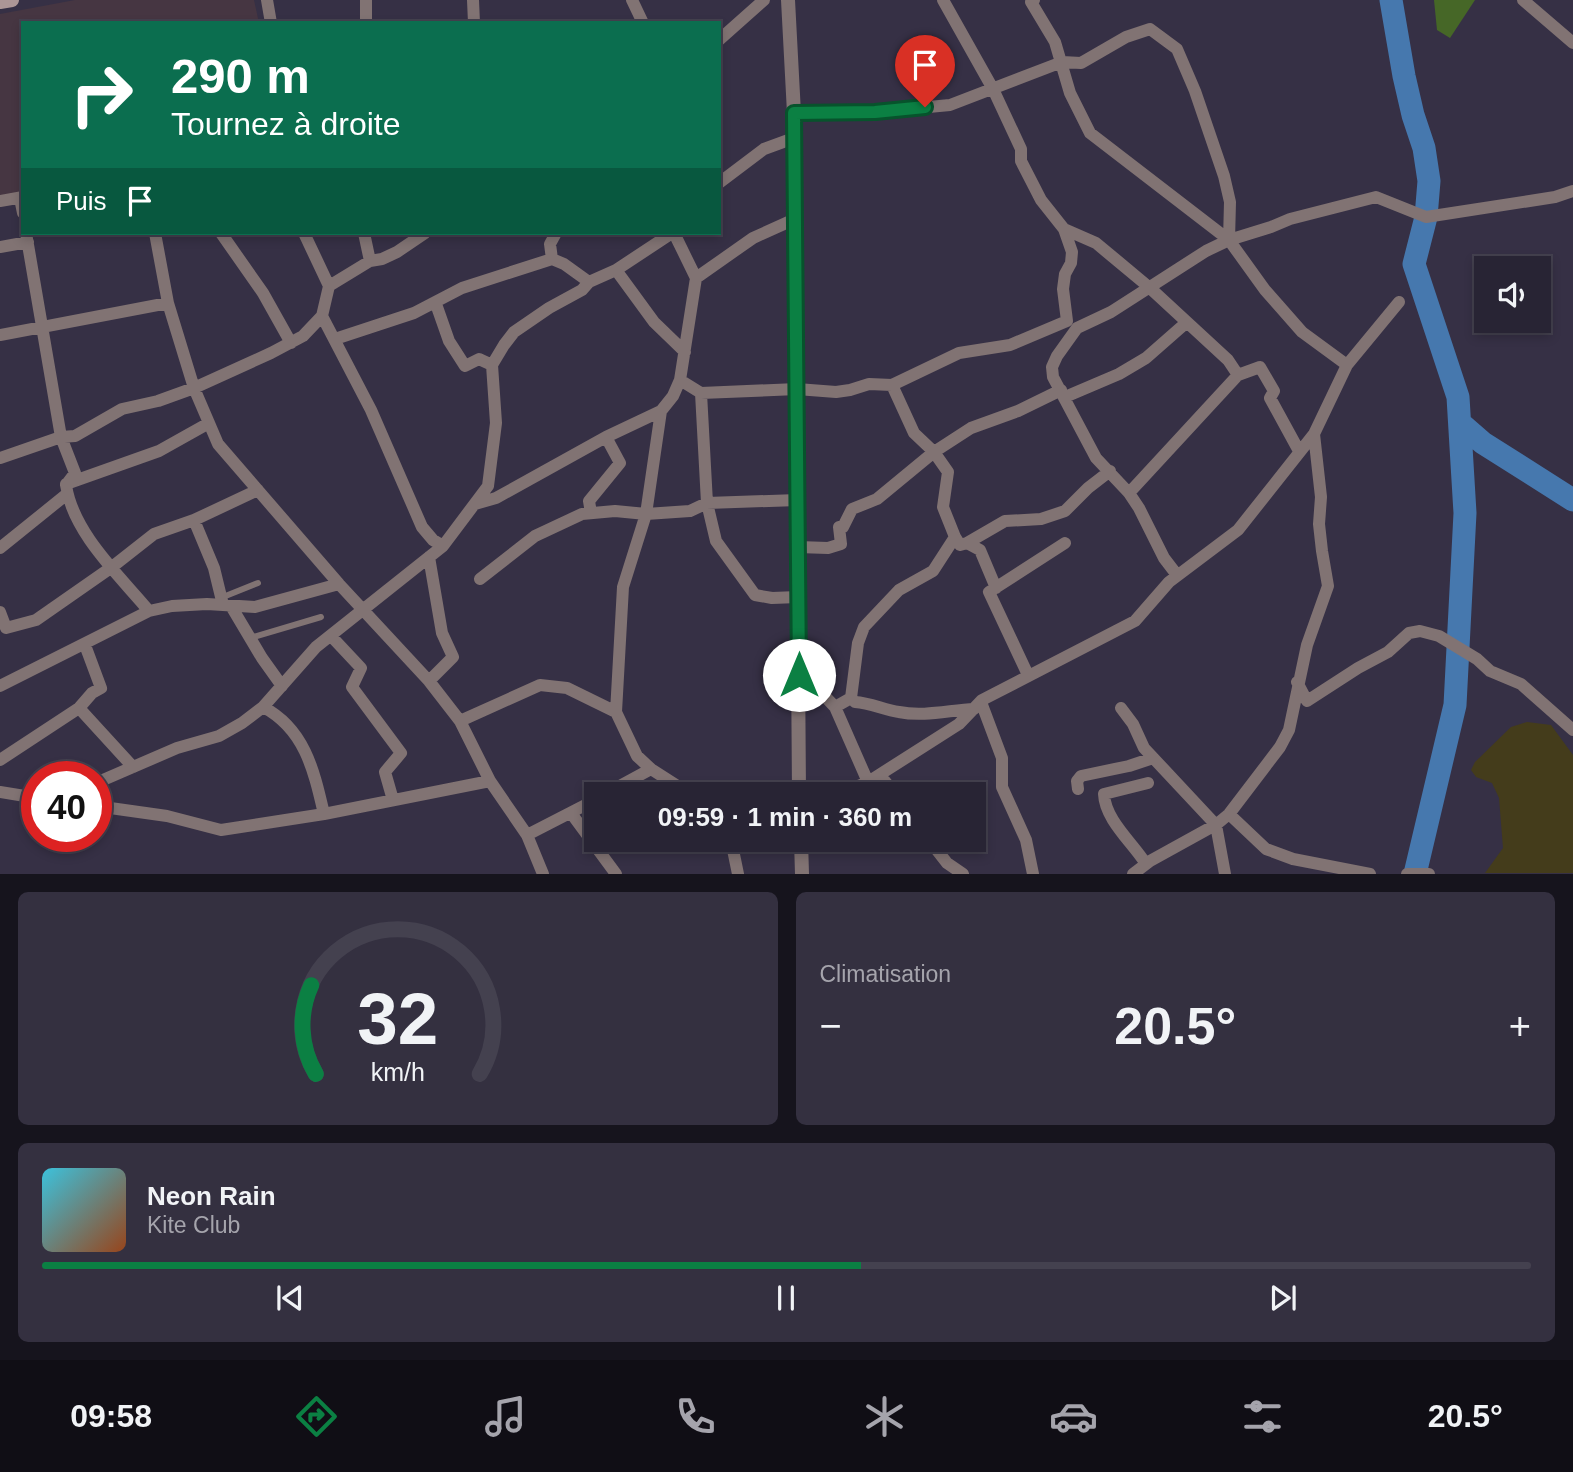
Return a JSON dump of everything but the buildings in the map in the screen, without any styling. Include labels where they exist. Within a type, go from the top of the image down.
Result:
[{"type":"main road","points":[[0,2],[12,0]]},
{"type":"street","points":[[267,0],[271,21]]},
{"type":"street","points":[[366,0],[366,21]]},
{"type":"street","points":[[473,0],[474,21]]},
{"type":"street","points":[[632,0],[642,21]]},
{"type":"street","points":[[721,38],[764,0]]},
{"type":"street","points":[[788,0],[794,113],[799,782]]},
{"type":"street","points":[[943,0],[993,89],[1021,149],[1021,161],[1036,190],[1064,229],[1072,252],[1063,289],[1072,325],[1052,368],[1053,377],[1096,457],[1129,493],[1164,558],[1177,575]]},
{"type":"street","points":[[1034,0],[1031,2],[1055,42],[1070,93],[1090,133],[1229,240],[1265,290],[1302,332],[1347,365]]},
{"type":"street","points":[[1523,0],[1573,43]]},
{"type":"street","points":[[794,113],[875,112],[950,105],[1062,62],[1081,63],[1126,37],[1150,29],[1177,49],[1195,91],[1230,202],[1229,240]]},
{"type":"street","points":[[721,181],[764,149],[794,138]]},
{"type":"street","points":[[680,380],[701,393],[797,389],[836,392],[869,384],[892,385],[958,353],[1010,345],[1111,312],[1206,251],[1290,219],[1376,197],[1426,217],[1555,197],[1573,191]]},
{"type":"street","points":[[0,201],[21,197]]},
{"type":"street","points":[[696,278],[752,238],[795,219]]},
{"type":"street","points":[[1064,229],[1096,243],[1150,288],[1228,360],[1238,375]]},
{"type":"street","points":[[155,235],[168,303],[194,388],[218,444],[339,584],[429,681],[460,721],[490,781],[527,835],[543,873]]},
{"type":"street","points":[[222,235],[264,293],[291,343]]},
{"type":"street","points":[[0,458],[75,436],[132,406],[158,401],[194,388],[303,336],[322,316],[329,286],[305,235]]},
{"type":"street","points":[[364,235],[370,261]]},
{"type":"street","points":[[329,286],[370,261],[383,259],[397,252],[422,235]]},
{"type":"street","points":[[552,259],[550,244],[555,235]]},
{"type":"street","points":[[112,776],[177,748],[219,736],[242,723],[263,707],[316,647],[443,546],[488,486],[496,423],[492,365],[514,332],[582,290],[589,282],[616,270],[670,235]]},
{"type":"street","points":[[475,504],[506,492],[606,437],[661,411],[673,396],[680,380],[696,278],[674,235]]},
{"type":"street","points":[[0,247],[27,237],[61,438],[75,473],[66,489],[0,548]]},
{"type":"street","points":[[335,340],[415,313],[462,288],[552,259],[589,282]]},
{"type":"street","points":[[616,270],[654,322],[685,352]]},
{"type":"street","points":[[865,782],[960,724],[977,705],[1028,675],[1135,621],[1177,575],[1238,530],[1314,434],[1347,365],[1399,302]]},
{"type":"street","points":[[0,335],[168,303]]},
{"type":"street","points":[[436,304],[449,341],[464,366],[479,359],[492,365]]},
{"type":"street","points":[[322,316],[377,423],[422,527],[433,540],[443,546]]},
{"type":"street","points":[[798,547],[828,548],[841,544],[839,527],[843,527],[852,509],[877,499],[934,452],[971,428],[1119,374],[1146,358],[1187,322]]},
{"type":"street","points":[[1129,493],[1238,375],[1259,367],[1274,391],[1270,398],[1299,451]]},
{"type":"street","points":[[892,385],[914,433],[934,452],[948,472],[943,507],[960,545],[1005,521],[1041,519],[1065,512],[1088,488],[1110,471]]},
{"type":"street","points":[[701,393],[707,503],[716,541],[755,595],[772,598],[798,597]]},
{"type":"street","points":[[661,411],[646,514],[623,587],[616,712],[637,756],[671,782]]},
{"type":"street","points":[[66,489],[159,451],[209,423]]},
{"type":"street","points":[[1133,873],[1229,814],[1280,747],[1289,730],[1297,682],[1307,645],[1328,586],[1319,524],[1321,498],[1314,434]]},
{"type":"street","points":[[591,513],[589,501],[620,463],[606,437]]},
{"type":"street","points":[[66,489],[83,528],[149,611]]},
{"type":"street","points":[[0,612],[6,628],[36,620],[154,534],[194,520],[258,491]]},
{"type":"street","points":[[480,579],[535,536],[582,514],[615,511],[646,514],[690,511],[707,503],[798,500]]},
{"type":"street","points":[[194,520],[226,603],[282,686]]},
{"type":"street","points":[[851,698],[858,643],[864,627],[899,590],[933,571],[955,537]]},
{"type":"street","points":[[967,542],[980,550],[996,588]]},
{"type":"street","points":[[1028,675],[989,592],[1065,543]]},
{"type":"street","points":[[429,557],[442,633],[453,657],[429,681]]},
{"type":"street","points":[[0,686],[149,611],[172,606],[226,603],[255,607],[339,584]]},
{"type":"street","points":[[1297,682],[1307,701],[1358,668],[1388,653],[1409,633],[1420,631],[1439,636],[1477,659],[1490,671],[1521,684],[1573,730]]},
{"type":"street","points":[[331,636],[361,668],[352,687],[401,753],[385,772],[393,800]]},
{"type":"street","points":[[0,760],[79,708],[92,693],[101,688],[85,645]]},
{"type":"street","points":[[799,675],[816,687],[835,707],[874,778],[879,782]]},
{"type":"street","points":[[460,721],[540,685],[567,688],[616,712]]},
{"type":"street","points":[[851,698],[855,702],[868,703],[900,713],[936,713],[977,705]]},
{"type":"street","points":[[835,707],[851,698]]},
{"type":"street","points":[[977,705],[1002,758],[1002,787],[1026,840],[1033,873]]},
{"type":"street","points":[[263,707],[279,715],[297,735],[317,782],[324,814]]},
{"type":"street","points":[[79,708],[133,767]]},
{"type":"street","points":[[1121,708],[1133,724],[1144,748],[1216,824],[1225,873]]},
{"type":"street","points":[[1078,789],[1077,781],[1081,776],[1153,758]]},
{"type":"street","points":[[627,782],[651,769]]},
{"type":"street","points":[[112,808],[167,816],[221,830],[324,814],[490,781]]},
{"type":"street","points":[[1146,864],[1110,813],[1104,802],[1104,794],[1148,783]]},
{"type":"street","points":[[0,792],[21,795]]},
{"type":"street","points":[[527,835],[584,806]]},
{"type":"street","points":[[570,813],[615,873]]},
{"type":"street","points":[[1229,814],[1266,849],[1293,859],[1370,873]]},
{"type":"street","points":[[734,852],[738,873]]},
{"type":"street","points":[[801,852],[802,873]]},
{"type":"street","points":[[938,852],[947,863],[962,873]]},
{"type":"street","points":[[1407,873],[1429,873]]},
{"type":"lane","points":[[226,603],[258,583]]},
{"type":"lane","points":[[250,638],[321,617]]},
{"type":"shaded area","points":[[75,0],[254,0],[259,21],[21,21],[21,192],[0,196],[0,14]]},
{"type":"green space","points":[[1434,0],[1475,0],[1450,38],[1437,30]]},
{"type":"sand","points":[[1527,722],[1551,725],[1573,755],[1573,873],[1485,873],[1503,848],[1499,798],[1492,783],[1476,777],[1471,770],[1475,762],[1511,727]]},
{"type":"waterway","points":[[1391,0],[1404,76],[1424,148],[1429,181],[1426,217],[1414,264],[1458,397],[1465,513],[1455,705],[1415,874]]},
{"type":"waterway","points":[[1460,423],[1483,443],[1573,500]]},
{"type":"route","points":[[799,675],[794,113],[875,112],[925,107]]}]
